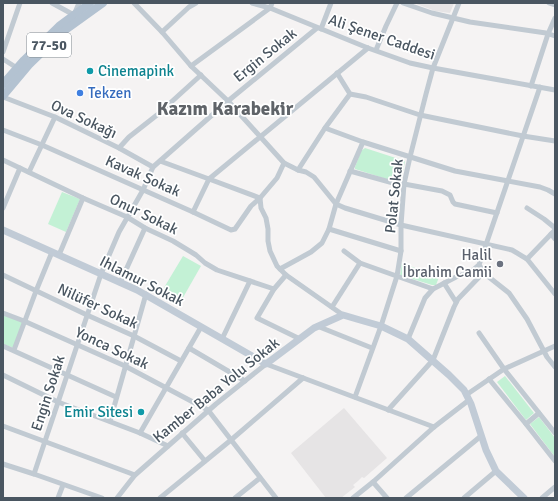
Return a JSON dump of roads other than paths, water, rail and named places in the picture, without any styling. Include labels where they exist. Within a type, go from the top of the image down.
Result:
[{"type":"main road","name":"77-50","points":[[3,84],[24,60],[59,26],[90,3]]},
{"type":"main road","name":"77-50","points":[[3,96],[29,65],[64,31],[103,3]]},
{"type":"street","points":[[3,52],[20,3]]},
{"type":"street","points":[[52,3],[74,15],[79,3]]},
{"type":"street","points":[[134,3],[162,32],[191,66],[228,101],[284,163],[314,177],[336,204],[401,225],[512,250],[528,259],[555,294]]},
{"type":"street","points":[[162,32],[189,7],[196,3]]},
{"type":"street","name":"Ali Şener Caddesi","points":[[252,3],[271,6],[319,28],[410,63],[555,90]]},
{"type":"street","points":[[319,28],[331,3]]},
{"type":"street","points":[[376,50],[397,3]]},
{"type":"street","points":[[403,3],[432,13],[470,22],[555,36]]},
{"type":"street","name":"Polat Sokak","points":[[354,397],[381,326],[397,276],[401,251],[404,185],[410,157],[433,68],[459,3]]},
{"type":"street","points":[[549,3],[555,5]]},
{"type":"street","points":[[191,66],[271,6]]},
{"type":"street","points":[[531,86],[548,34],[555,18]]},
{"type":"street","name":"Ergin Sokak","points":[[153,167],[228,101],[319,28]]},
{"type":"street","points":[[193,212],[209,179],[368,48]]},
{"type":"street","points":[[3,59],[17,68]]},
{"type":"street","points":[[337,74],[350,94],[366,97],[420,115],[555,141]]},
{"type":"street","points":[[118,148],[201,75]]},
{"type":"street","points":[[408,339],[425,298],[433,289],[456,277],[472,271],[479,265],[540,87]]},
{"type":"street","points":[[298,170],[325,128],[350,94]]},
{"type":"street","name":"Ova Sokağı","points":[[3,96],[55,117],[153,167]]},
{"type":"street","points":[[29,172],[55,117]]},
{"type":"street","points":[[325,128],[363,142],[455,171],[540,187],[555,194]]},
{"type":"street","name":"Kavak Sokak","points":[[3,130],[42,145],[231,230],[235,229],[251,206],[260,198]]},
{"type":"street","points":[[280,269],[311,252],[322,243],[329,229],[336,204],[363,142]]},
{"type":"street","name":"Onur Sokak","points":[[3,160],[127,217],[145,228],[173,241],[217,270],[274,289]]},
{"type":"street","points":[[160,161],[260,198]]},
{"type":"street","points":[[284,163],[277,178],[260,198],[261,208],[266,218],[270,250],[277,266],[343,315],[381,326],[408,339],[450,375],[464,390],[468,398],[486,450],[496,471],[523,498]]},
{"type":"street","name":"Engin Sokak","points":[[34,474],[101,274],[127,217],[143,190],[153,167]]},
{"type":"street","points":[[3,208],[20,168]]},
{"type":"street","points":[[350,171],[404,185],[442,191],[450,195],[453,202],[456,204],[497,213]]},
{"type":"street","points":[[14,350],[36,290],[56,254],[83,198]]},
{"type":"street","points":[[527,208],[544,219],[555,229],[528,259]]},
{"type":"street","points":[[120,283],[145,228]]},
{"type":"street","points":[[329,229],[401,251]]},
{"type":"street","name":"Ihlamur Sokak","points":[[3,230],[146,294],[222,340],[266,364]]},
{"type":"street","points":[[551,234],[555,239]]},
{"type":"street","points":[[344,251],[360,264],[433,289]]},
{"type":"street","points":[[332,307],[360,264]]},
{"type":"street","points":[[479,265],[484,272],[509,293],[527,319],[544,352],[555,367]]},
{"type":"street","points":[[388,410],[433,360],[456,302],[484,272]]},
{"type":"street","points":[[286,274],[274,289],[257,318],[300,339]]},
{"type":"street","name":"Nilüfer Sokak","points":[[3,275],[134,336],[181,361]]},
{"type":"street","points":[[222,340],[250,281]]},
{"type":"street","points":[[444,283],[456,302]]},
{"type":"street","points":[[110,421],[146,294]]},
{"type":"street","name":"Yonca Sokak","points":[[3,313],[125,366],[208,410]]},
{"type":"street","name":"Kamber Baba Yolu Sokak","points":[[117,498],[135,475],[208,410],[317,326],[343,315]]},
{"type":"street","points":[[317,326],[372,348]]},
{"type":"street","points":[[140,432],[201,327]]},
{"type":"street","points":[[479,334],[504,369],[555,433]]},
{"type":"street","points":[[3,346],[116,397]]},
{"type":"street","points":[[353,498],[489,379],[504,369],[555,346]]},
{"type":"street","points":[[189,348],[245,381]]},
{"type":"street","points":[[266,364],[434,427]]},
{"type":"street","points":[[3,375],[58,402],[140,432],[168,446]]},
{"type":"street","points":[[160,498],[232,440],[303,378]]},
{"type":"street","points":[[489,379],[555,461]]},
{"type":"street","points":[[208,410],[276,498]]},
{"type":"street","points":[[526,424],[539,413]]},
{"type":"street","points":[[3,426],[135,475]]},
{"type":"street","points":[[182,433],[205,461]]},
{"type":"street","points":[[406,498],[481,436]]},
{"type":"street","points":[[3,464],[102,498]]},
{"type":"street","points":[[464,498],[496,471]]},
{"type":"street","points":[[235,498],[260,478]]},
{"type":"street","points":[[373,482],[386,498]]},
{"type":"street","points":[[58,498],[63,485]]},
{"type":"street","points":[[542,498],[555,487]]},
{"type":"place","name":"Cinemapink","points":[[90,71]]},
{"type":"place","name":"Tekzen","points":[[80,93]]},
{"type":"place","name":"Halil İbrahim Camii","points":[[500,264]]},
{"type":"place","name":"Emir Sitesi","points":[[141,412]]},
{"type":"district","name":"Kazım Karabekir","points":[[225,108]]}]
